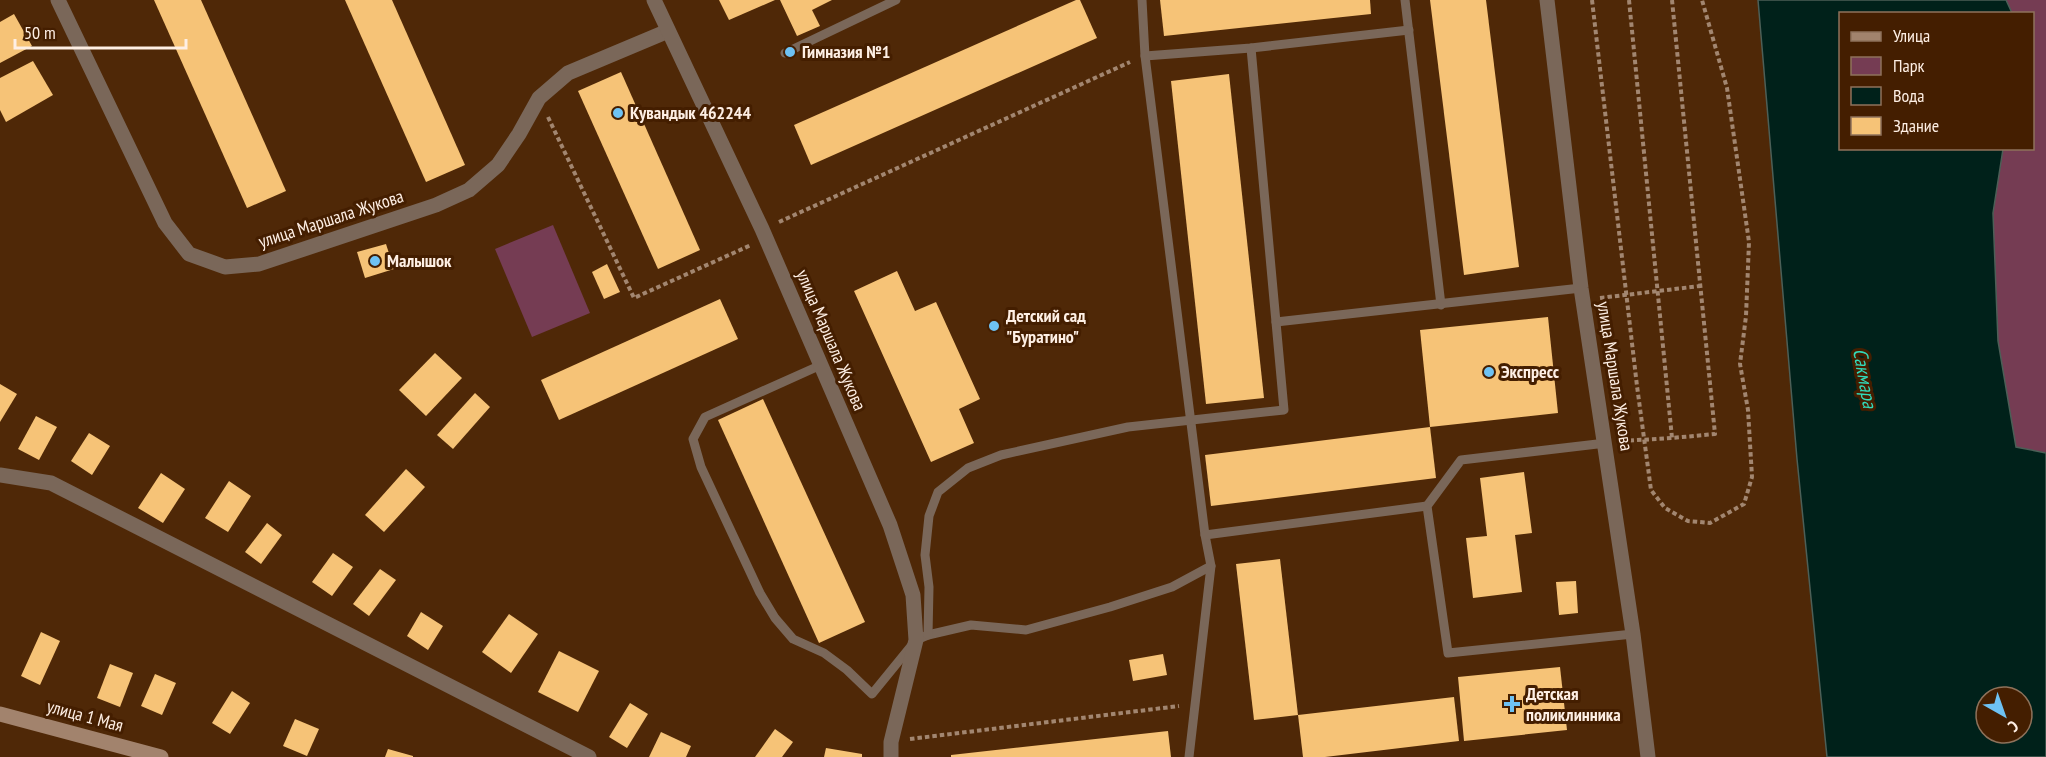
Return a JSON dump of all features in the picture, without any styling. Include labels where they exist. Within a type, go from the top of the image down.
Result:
[{"type":"main road","name":"улица 1 Мая","points":[[0,714],[161,757]]},
{"type":"street","name":"улица Маршала Жукова","points":[[58,0],[165,223],[189,254],[225,267],[259,264],[436,205],[469,190],[498,165],[539,98],[568,73],[668,31]]},
{"type":"street","name":"улица Маршала Жукова","points":[[654,0],[764,234],[893,535],[913,595],[922,638],[891,749]]},
{"type":"street","name":"улица Маршала Жукова","points":[[1547,0],[1582,294],[1606,443],[1648,757]]},
{"type":"street","points":[[0,475],[51,483],[589,757]]},
{"type":"lane","points":[[785,53],[896,0]]},
{"type":"lane","points":[[1142,0],[1145,56],[1205,535],[1211,566],[1189,757]]},
{"type":"lane","points":[[1405,0],[1441,305]]},
{"type":"lane","points":[[1145,56],[1251,48],[1409,30]]},
{"type":"lane","points":[[922,638],[928,586],[925,555],[929,516],[938,492],[968,468],[1002,455],[1128,427],[1284,410],[1251,48]]},
{"type":"lane","points":[[1276,322],[1441,305],[1582,294]]},
{"type":"lane","points":[[820,365],[705,417],[693,439],[701,466],[760,594],[775,618],[793,639],[824,653],[847,670],[872,694],[922,638],[971,625],[1026,630],[1110,608],[1172,587],[1211,566]]},
{"type":"lane","points":[[1606,443],[1461,460],[1427,506],[1448,652],[1633,634]]},
{"type":"lane","points":[[1205,535],[1427,506]]},
{"type":"path","points":[[1592,0],[1651,490],[1665,508],[1688,521],[1710,524],[1744,504],[1752,477],[1748,410],[1740,364],[1746,316],[1749,242],[1727,88],[1702,0]]},
{"type":"path","points":[[1629,0],[1672,438]]},
{"type":"path","points":[[1606,443],[1715,434],[1672,0]]},
{"type":"path","points":[[539,98],[634,298],[764,234],[1145,56]]},
{"type":"path","points":[[1582,294],[1627,295],[1700,286]]},
{"type":"path","points":[[891,749],[1195,704]]},
{"type":"green space","points":[[2006,0],[2046,0],[2046,453],[2016,447],[1998,341],[1993,213],[2003,150],[2034,150],[2034,12],[2012,12]]},
{"type":"green space","points":[[553,225],[590,313],[532,337],[495,249]]},
{"type":"water","name":"Сакмара","points":[[1758,0],[2006,0],[2012,12],[1839,12],[1839,150],[2003,150],[1993,213],[1998,341],[2016,447],[2046,453],[2046,757],[1827,757],[1797,459]]},
{"type":"building","points":[[154,0],[201,0],[286,191],[247,208]]},
{"type":"building","points":[[345,0],[392,0],[465,165],[426,182]]},
{"type":"building","points":[[719,0],[775,0],[729,20]]},
{"type":"building","points":[[780,0],[832,0],[812,10],[820,26],[797,36]]},
{"type":"building","points":[[1080,0],[1097,38],[811,165],[794,125]]},
{"type":"building","points":[[1160,0],[1370,0],[1371,14],[1164,36]]},
{"type":"building","points":[[1430,0],[1486,0],[1519,267],[1464,275]]},
{"type":"building","points":[[14,14],[32,46],[0,63],[0,22]]},
{"type":"building","points":[[33,61],[53,95],[6,122],[0,110],[0,78]]},
{"type":"building","points":[[621,72],[700,250],[658,269],[578,91]]},
{"type":"building","points":[[1229,74],[1264,398],[1206,404],[1171,81]]},
{"type":"building","name":"Малышок","points":[[386,244],[394,269],[365,278],[357,252]]},
{"type":"building","points":[[607,264],[620,292],[604,299],[592,272]]},
{"type":"building","points":[[897,271],[915,311],[936,302],[980,399],[959,409],[974,443],[931,462],[854,291]]},
{"type":"building","points":[[720,299],[738,339],[559,420],[541,380]]},
{"type":"building","name":"Экспресс","points":[[1548,317],[1558,413],[1430,427],[1420,330]]},
{"type":"building","points":[[435,353],[462,378],[426,416],[399,390]]},
{"type":"building","points":[[0,384],[17,394],[0,422]]},
{"type":"building","points":[[475,393],[490,407],[453,449],[437,435]]},
{"type":"building","points":[[763,399],[865,622],[819,643],[718,420]]},
{"type":"building","points":[[36,416],[57,427],[39,460],[18,449]]},
{"type":"building","points":[[1430,427],[1436,478],[1211,506],[1205,455]]},
{"type":"building","points":[[89,433],[110,446],[92,475],[71,461]]},
{"type":"building","points":[[406,469],[425,487],[384,532],[365,515]]},
{"type":"building","points":[[1524,472],[1532,533],[1515,535],[1522,592],[1473,598],[1466,538],[1487,536],[1480,478]]},
{"type":"building","points":[[161,473],[185,489],[163,523],[138,508]]},
{"type":"building","points":[[229,481],[251,496],[228,532],[205,518]]},
{"type":"building","points":[[267,523],[282,535],[261,564],[245,552]]},
{"type":"building","points":[[333,553],[353,567],[332,596],[312,582]]},
{"type":"building","points":[[1280,559],[1298,715],[1254,720],[1236,564]]},
{"type":"building","points":[[380,569],[396,580],[369,616],[353,604]]},
{"type":"building","points":[[1576,581],[1578,613],[1559,615],[1556,582]]},
{"type":"building","points":[[421,612],[443,626],[428,650],[407,636]]},
{"type":"building","points":[[509,614],[538,634],[511,673],[482,652]]},
{"type":"building","points":[[41,632],[60,641],[40,685],[21,676]]},
{"type":"building","points":[[559,651],[599,671],[578,712],[538,692]]},
{"type":"building","points":[[1163,654],[1167,675],[1133,681],[1129,660]]},
{"type":"building","points":[[110,664],[133,673],[120,707],[97,698]]},
{"type":"building","name":"Детская поликлинника","points":[[1560,667],[1567,730],[1464,741],[1458,677]]},
{"type":"building","points":[[155,674],[176,683],[162,715],[141,706]]},
{"type":"building","points":[[232,691],[250,703],[230,734],[212,723]]},
{"type":"building","points":[[1454,697],[1459,741],[1325,757],[1303,757],[1298,715]]},
{"type":"building","points":[[630,703],[648,714],[627,748],[609,737]]},
{"type":"building","points":[[295,719],[319,729],[307,756],[283,746]]},
{"type":"building","points":[[775,729],[793,742],[782,757],[755,757]]},
{"type":"building","points":[[1168,731],[1171,757],[951,757],[951,755]]},
{"type":"building","points":[[661,732],[691,746],[686,757],[649,757]]},
{"type":"building","points":[[826,748],[862,754],[862,757],[824,757]]},
{"type":"building","points":[[388,749],[413,756],[413,757],[385,757]]},
{"type":"place","name":"Гимназия №1","points":[[790,52]]},
{"type":"place","name":"Кувандык 462244","points":[[618,113]]},
{"type":"place","name":"Малышок","points":[[375,261]]},
{"type":"place","name":"Детский сад \"Буратино\"","points":[[994,326]]},
{"type":"place","name":"Экспресс","points":[[1489,372]]},
{"type":"place","name":"Детская поликлинника","points":[[1512,704]]}]
